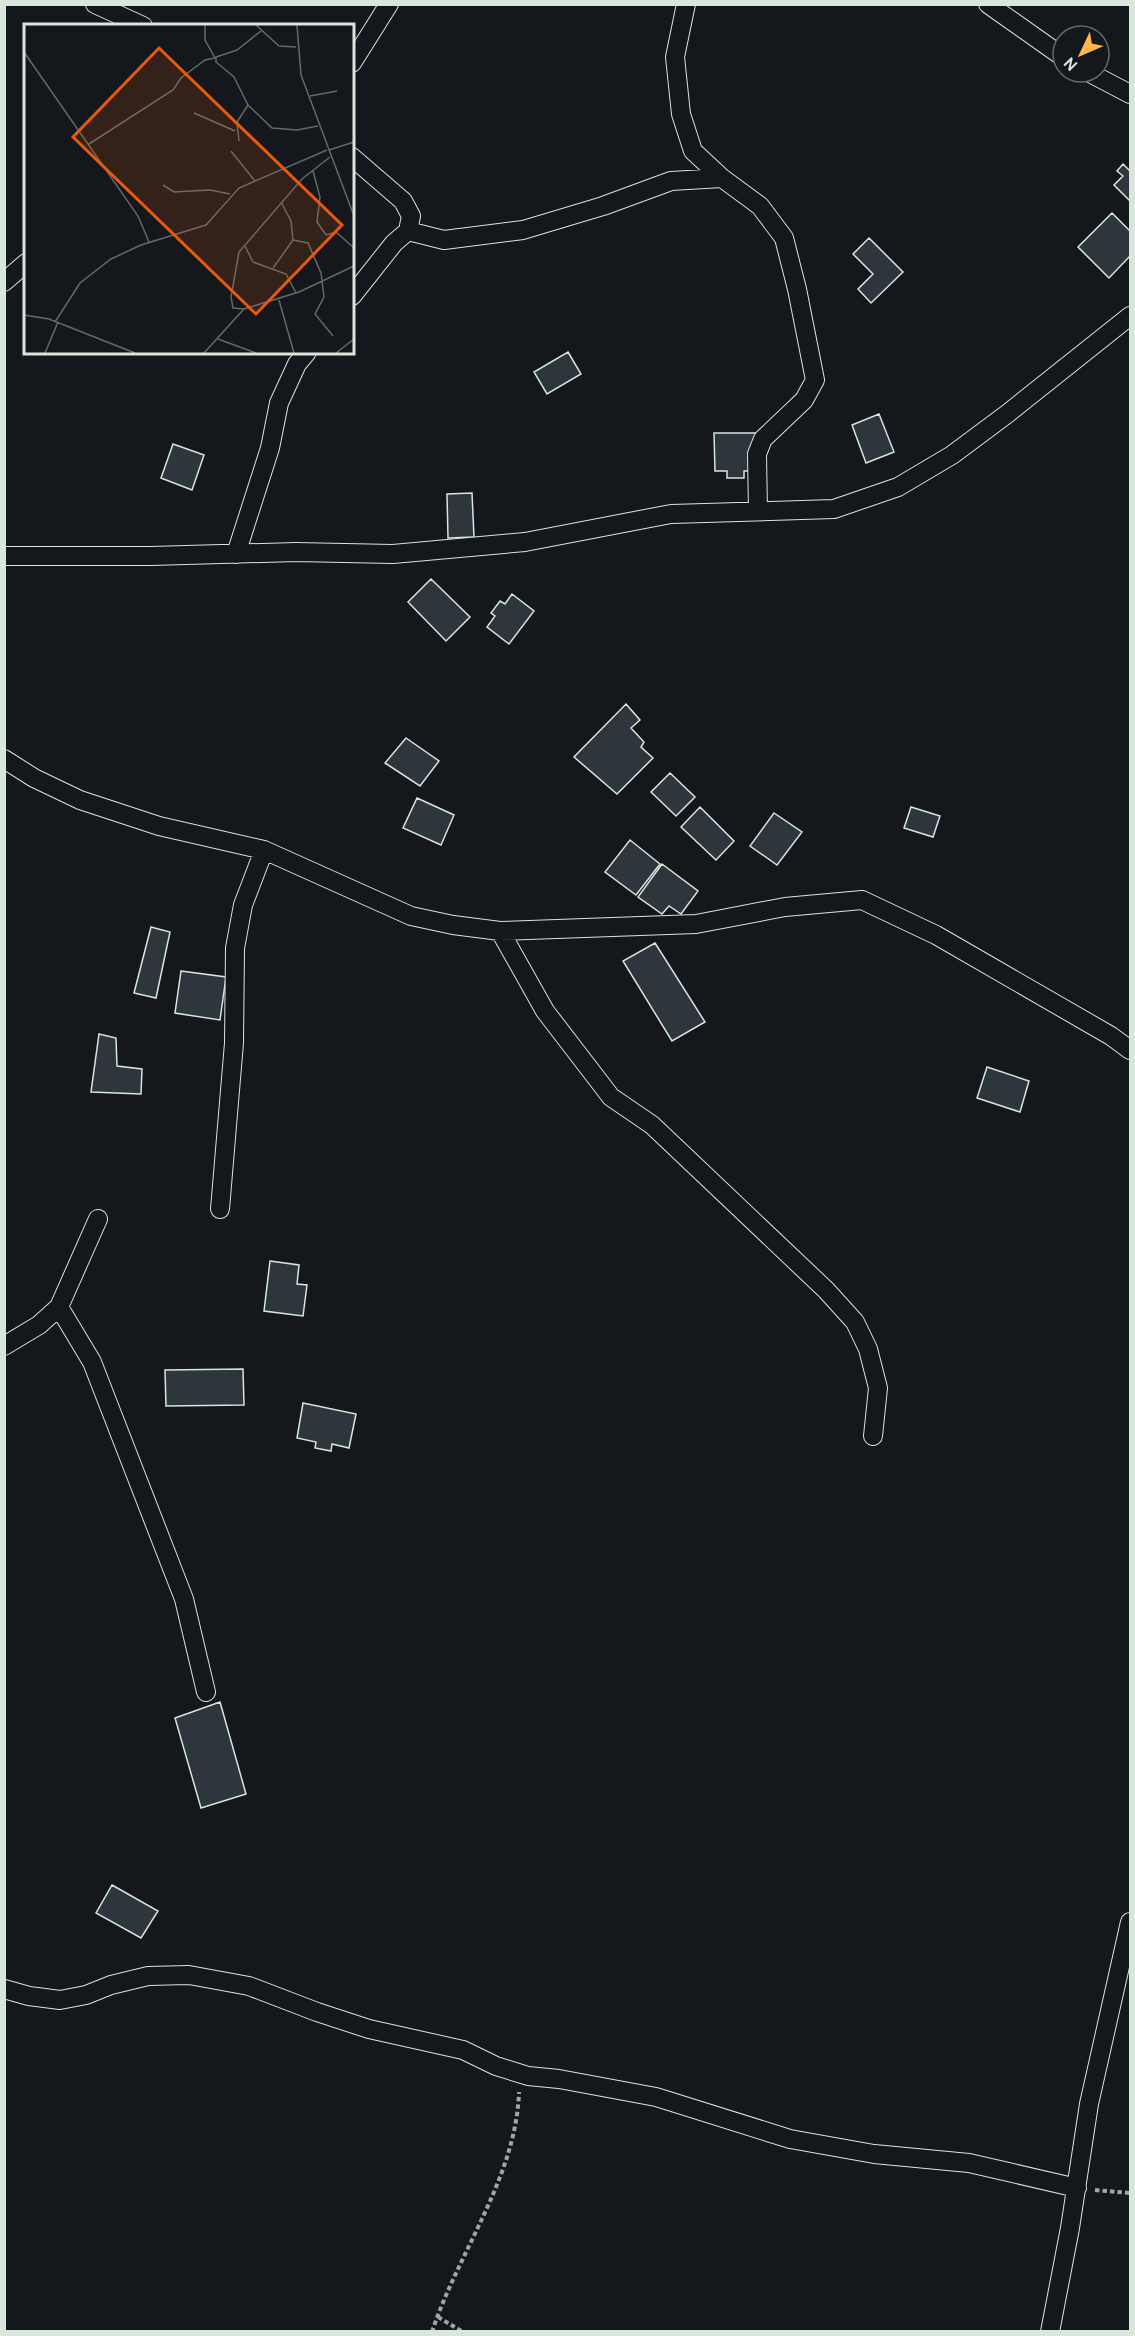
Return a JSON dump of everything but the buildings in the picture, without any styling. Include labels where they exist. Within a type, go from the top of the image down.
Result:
[{"type":"street","points":[[95,4],[139,24]]},
{"type":"street","points":[[354,60],[389,4]]},
{"type":"street","points":[[686,4],[675,57],[681,114],[693,151],[722,178],[760,206],[784,238],[797,289],[814,380],[804,400],[763,440],[757,454],[758,511]]},
{"type":"street","points":[[988,4],[1051,49]]},
{"type":"street","points":[[1111,84],[1131,94]]},
{"type":"street","points":[[354,159],[403,201],[411,216],[408,231],[394,243],[354,293]]},
{"type":"street","points":[[408,231],[444,240],[523,230],[603,206],[671,181],[722,178]]},
{"type":"street","points":[[4,282],[24,265]]},
{"type":"street","points":[[4,555],[296,552],[393,554],[525,542],[671,514],[834,509],[898,487],[961,448],[1131,316]]},
{"type":"street","points":[[236,554],[270,448],[279,403],[297,364],[305,354]]},
{"type":"street","points":[[4,759],[34,778],[80,800],[159,826],[264,850],[411,916],[500,932],[696,924],[785,907],[862,900],[936,935],[1111,1036],[1131,1050]]},
{"type":"street","points":[[220,1209],[234,1042],[236,948],[243,905],[264,850]]},
{"type":"street","points":[[500,932],[545,1011],[611,1097],[652,1125],[826,1290],[855,1322],[868,1349],[878,1388],[873,1436]]},
{"type":"street","points":[[4,1346],[39,1324],[59,1307],[99,1219]]},
{"type":"street","points":[[59,1307],[92,1362],[184,1599],[206,1692]]},
{"type":"street","points":[[1050,2331],[1077,2188],[1089,2104],[1131,1922]]},
{"type":"street","points":[[4,1989],[29,1996],[60,2000],[86,1995],[111,1985],[148,1976],[189,1975],[249,1986],[316,2012],[369,2029],[463,2049],[496,2066],[520,2074],[656,2097],[790,2139],[874,2154],[969,2163],[1077,2188]]},
{"type":"path","points":[[432,2331],[511,2149],[519,2115],[520,2074]]},
{"type":"path","points":[[1077,2188],[1131,2193]]},
{"type":"path","points":[[438,2317],[463,2331]]}]
